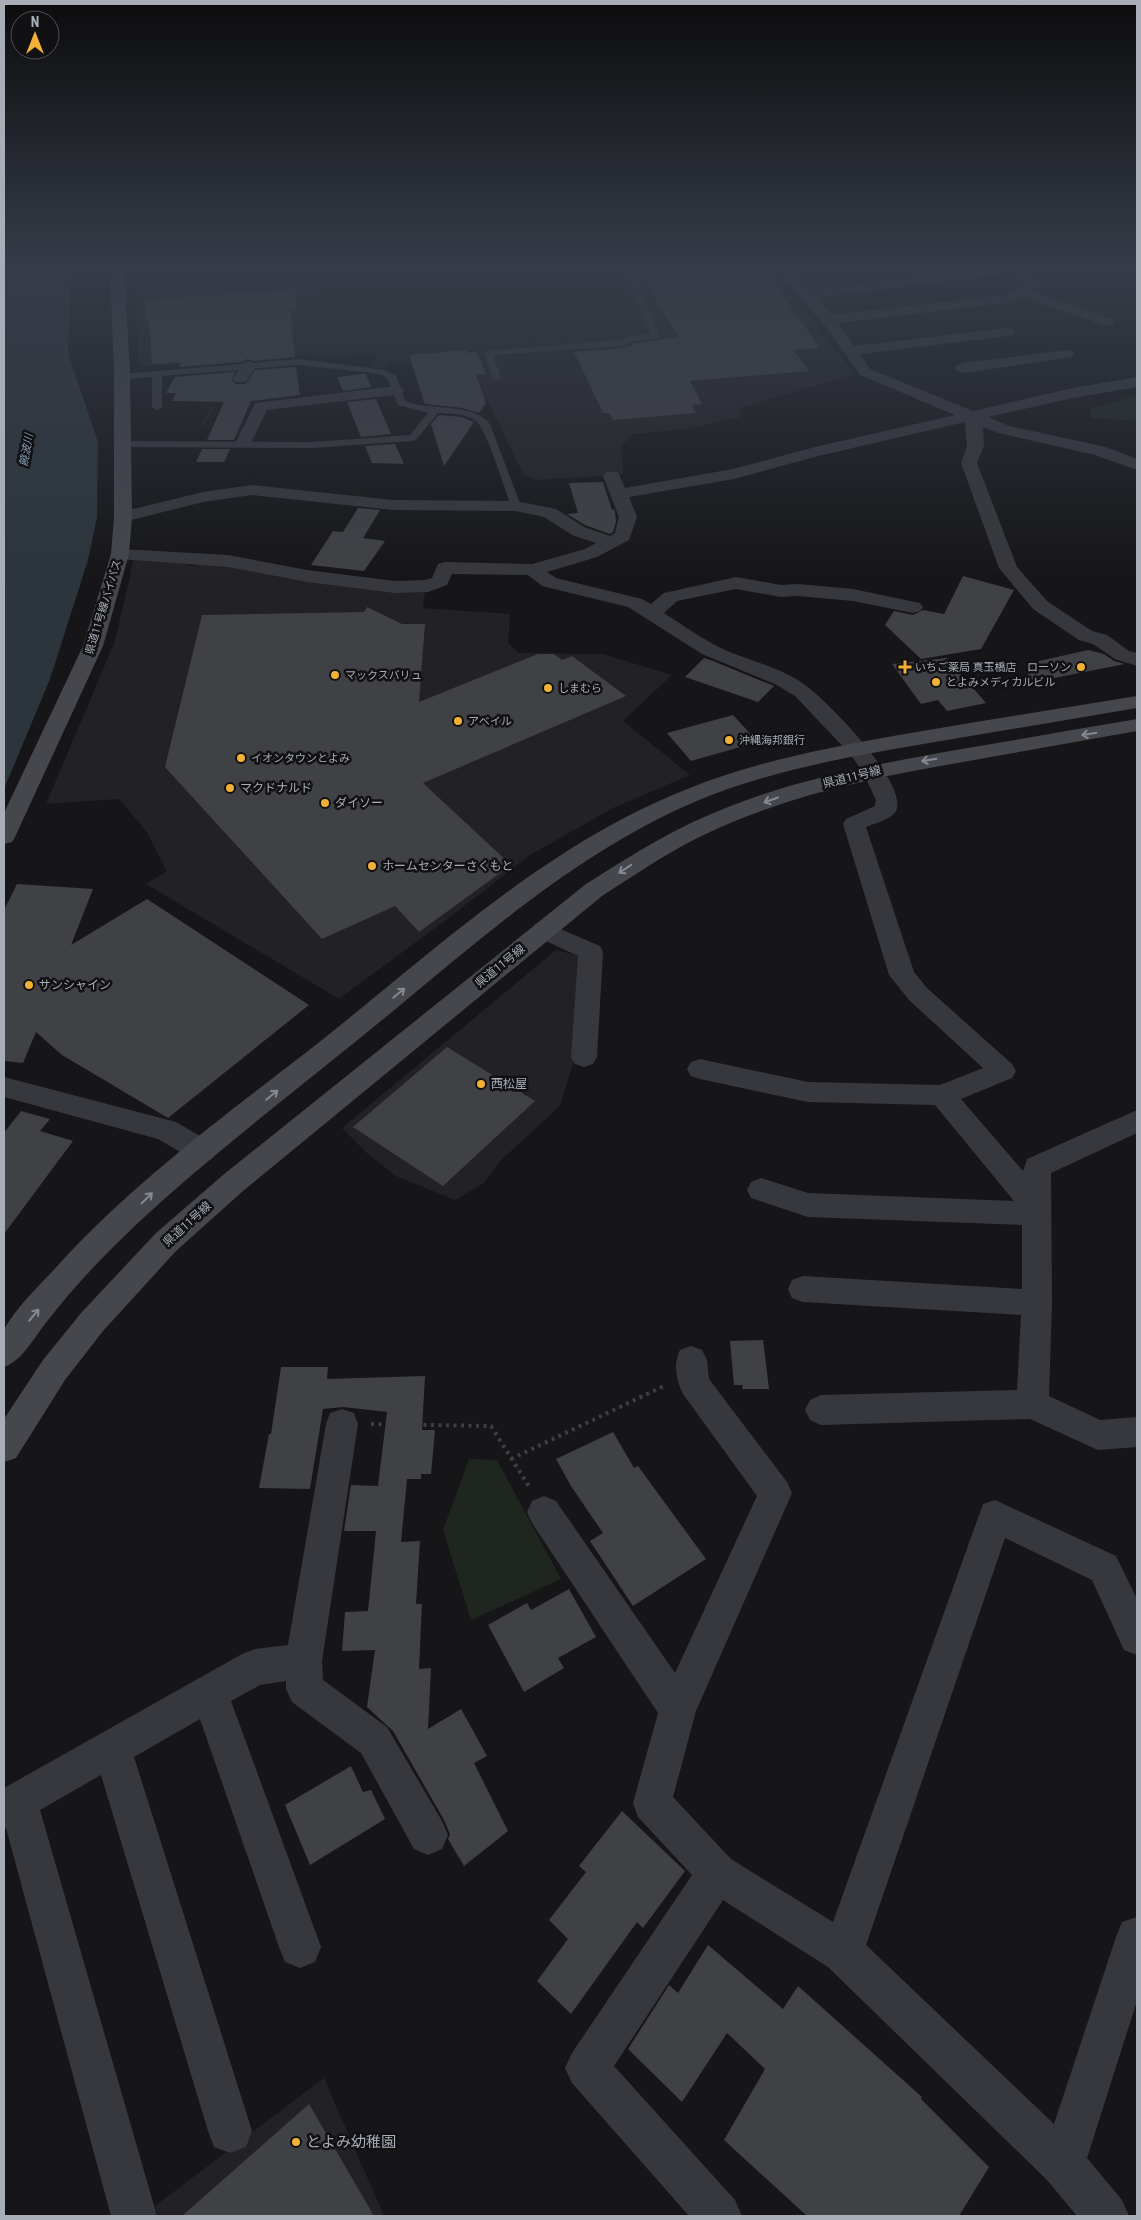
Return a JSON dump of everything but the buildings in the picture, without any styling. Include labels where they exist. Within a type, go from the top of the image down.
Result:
[{"type":"main road","name":"県道11号線バイパス","points":[[4,837],[93,646],[120,554],[123,516],[122,373]]},
{"type":"main road","name":"県道11号線","points":[[4,1353],[46,1301],[79,1265],[153,1192],[202,1150],[497,915],[600,841],[642,817],[692,795],[779,768],[858,749],[1137,702]]},
{"type":"main road","name":"県道11号線","points":[[4,1446],[22,1417],[70,1350],[127,1283],[166,1242],[233,1182],[544,930],[594,890],[637,861],[682,835],[727,816],[776,798],[874,771],[1137,725]]},
{"type":"street","points":[[866,373],[1004,430],[1100,450],[1136,464]]},
{"type":"street","points":[[1013,373],[1016,375]]},
{"type":"street","points":[[120,554],[228,561],[307,576],[395,587],[428,586],[440,581],[445,568],[533,570],[591,553],[623,536],[628,517],[616,485],[734,474],[815,452],[1049,399],[1137,382]]},
{"type":"street","points":[[1033,387],[1049,399]]},
{"type":"street","points":[[243,444],[261,406],[396,391]]},
{"type":"street","points":[[972,417],[976,431],[976,453],[969,463],[1008,568],[1040,605],[1086,636],[1100,640],[1122,655],[1137,660]]},
{"type":"street","points":[[123,516],[153,511],[206,496],[244,490],[393,505],[516,506],[550,513],[578,530],[612,542]]},
{"type":"street","points":[[533,570],[549,582],[635,602],[709,650],[782,680],[802,692],[858,749],[874,771],[887,800],[886,810],[854,824],[902,975],[918,994],[1003,1071],[942,1095],[808,1092],[700,1069]]},
{"type":"street","points":[[652,613],[671,597],[736,584],[781,591],[798,590],[853,595],[913,607]]},
{"type":"street","points":[[544,930],[591,952],[584,1057]]},
{"type":"street","points":[[4,1087],[166,1130],[202,1150]]},
{"type":"street","points":[[942,1095],[1037,1211]]},
{"type":"street","points":[[1032,1404],[1037,1303],[1037,1167],[1137,1121]]},
{"type":"street","points":[[761,1190],[808,1205],[1037,1211]]},
{"type":"street","points":[[803,1289],[1037,1303]]},
{"type":"street","points":[[680,1372],[694,1384],[775,1493],[678,1709],[652,1803],[718,1873],[843,1952],[1063,2164],[1106,2216]]},
{"type":"street","points":[[821,1410],[1032,1404],[1098,1435],[1137,1432]]},
{"type":"street","points":[[342,1424],[304,1661],[305,1689],[374,1740],[428,1835]]},
{"type":"street","points":[[544,1512],[678,1709]]},
{"type":"street","points":[[843,1952],[995,1516],[1104,1568],[1137,1637]]},
{"type":"street","points":[[134,2216],[11,1805],[255,1667],[304,1661]]},
{"type":"street","points":[[209,1693],[300,1947]]},
{"type":"street","points":[[112,1748],[230,2132]]},
{"type":"street","points":[[718,1873],[586,2068],[719,2216]]},
{"type":"street","points":[[1063,2164],[1137,1937]]},
{"type":"lane","points":[[122,377],[157,374],[247,373]]},
{"type":"lane","points":[[380,373],[391,376],[401,403],[418,408],[467,412],[478,416],[485,424],[516,506]]},
{"type":"lane","points":[[494,373],[496,378]]},
{"type":"lane","points":[[157,374],[157,407]]},
{"type":"lane","points":[[123,444],[312,444],[413,438],[436,410]]},
{"type":"path","points":[[512,1459],[680,1372]]},
{"type":"path","points":[[342,1424],[491,1426],[544,1512]]},
{"type":"shaded area","points":[[414,373],[855,374],[743,407],[740,411],[740,417],[687,429],[633,434],[622,445],[623,475],[535,480],[523,474],[487,399],[424,404]]},
{"type":"shaded area","points":[[1137,395],[1137,421],[1091,418],[1089,409]]},
{"type":"shaded area","name":"イオンタウンとよみ","points":[[134,558],[186,563],[191,566],[213,563],[289,579],[394,590],[425,591],[423,608],[510,614],[508,643],[519,653],[603,654],[672,675],[623,721],[690,775],[613,808],[530,855],[339,999],[146,884],[167,871],[147,832],[119,799],[46,804],[115,641]]},
{"type":"shaded area","name":"西松屋","points":[[556,950],[576,955],[585,964],[574,1061],[560,1106],[500,1161],[484,1183],[455,1200],[396,1176],[369,1155],[342,1128]]},
{"type":"shaded area","points":[[469,1459],[497,1460],[561,1579],[471,1620],[443,1530]]},
{"type":"shaded area","name":"とよみ幼稚園","points":[[324,2078],[384,2216],[158,2216],[155,2206]]},
{"type":"water","name":"饒波川","points":[[4,373],[75,373],[98,442],[97,517],[88,560],[50,679],[4,789]]},
{"type":"place","name":"いちご薬局 真玉橋店","points":[[905,667]]},
{"type":"place","name":"ローソン","points":[[1081,667]]},
{"type":"place","name":"マックスバリュ","points":[[335,675]]},
{"type":"place","name":"とよみメディカルビル","points":[[936,682]]},
{"type":"place","name":"しまむら","points":[[548,688]]},
{"type":"place","name":"アベイル","points":[[458,721]]},
{"type":"place","name":"沖縄海邦銀行","points":[[729,740]]},
{"type":"place","name":"イオンタウンとよみ","points":[[241,758]]},
{"type":"place","name":"マクドナルド","points":[[230,788]]},
{"type":"place","name":"ダイソー","points":[[325,803]]},
{"type":"place","name":"ホームセンターさくもと","points":[[372,866]]},
{"type":"place","name":"サンシャイン","points":[[29,985]]},
{"type":"place","name":"西松屋","points":[[481,1084]]},
{"type":"place","name":"とよみ幼稚園","points":[[296,2142]]}]
